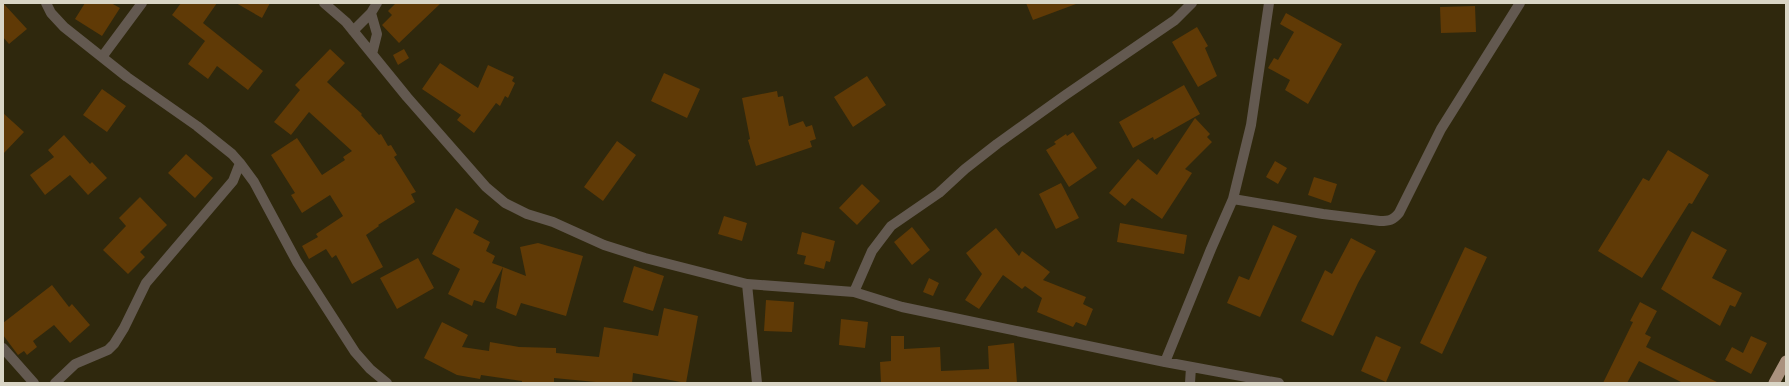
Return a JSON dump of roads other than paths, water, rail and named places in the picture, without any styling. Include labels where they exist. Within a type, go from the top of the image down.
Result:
[{"type":"highway","points":[[1774,383],[1786,361]]},
{"type":"street","points":[[46,3],[51,12],[64,27],[127,77],[197,126],[232,154],[254,182],[298,262],[355,352],[370,369],[387,383]]},
{"type":"street","points":[[102,57],[142,3]]},
{"type":"street","points":[[324,3],[346,22],[481,182],[505,203],[528,214],[645,258],[746,284],[854,292],[902,307],[1166,362],[1279,383]]},
{"type":"street","points":[[353,31],[371,13],[377,3]]},
{"type":"street","points":[[854,292],[872,251],[891,226],[939,193],[965,168],[997,144],[1175,20],[1192,3]]},
{"type":"street","points":[[1166,362],[1233,198],[1251,126],[1269,3]]},
{"type":"street","points":[[1233,198],[1323,214],[1380,221],[1389,221],[1394,219],[1399,213],[1441,129],[1520,3]]},
{"type":"street","points":[[371,13],[377,34],[372,54]]},
{"type":"street","points":[[55,383],[75,364],[108,350],[114,344],[124,328],[146,284],[233,181],[240,163]]},
{"type":"street","points":[[233,181],[254,182]]},
{"type":"street","points":[[746,284],[757,383]]},
{"type":"street","points":[[3,348],[34,383]]},
{"type":"street","points":[[1190,383],[1191,367]]}]
